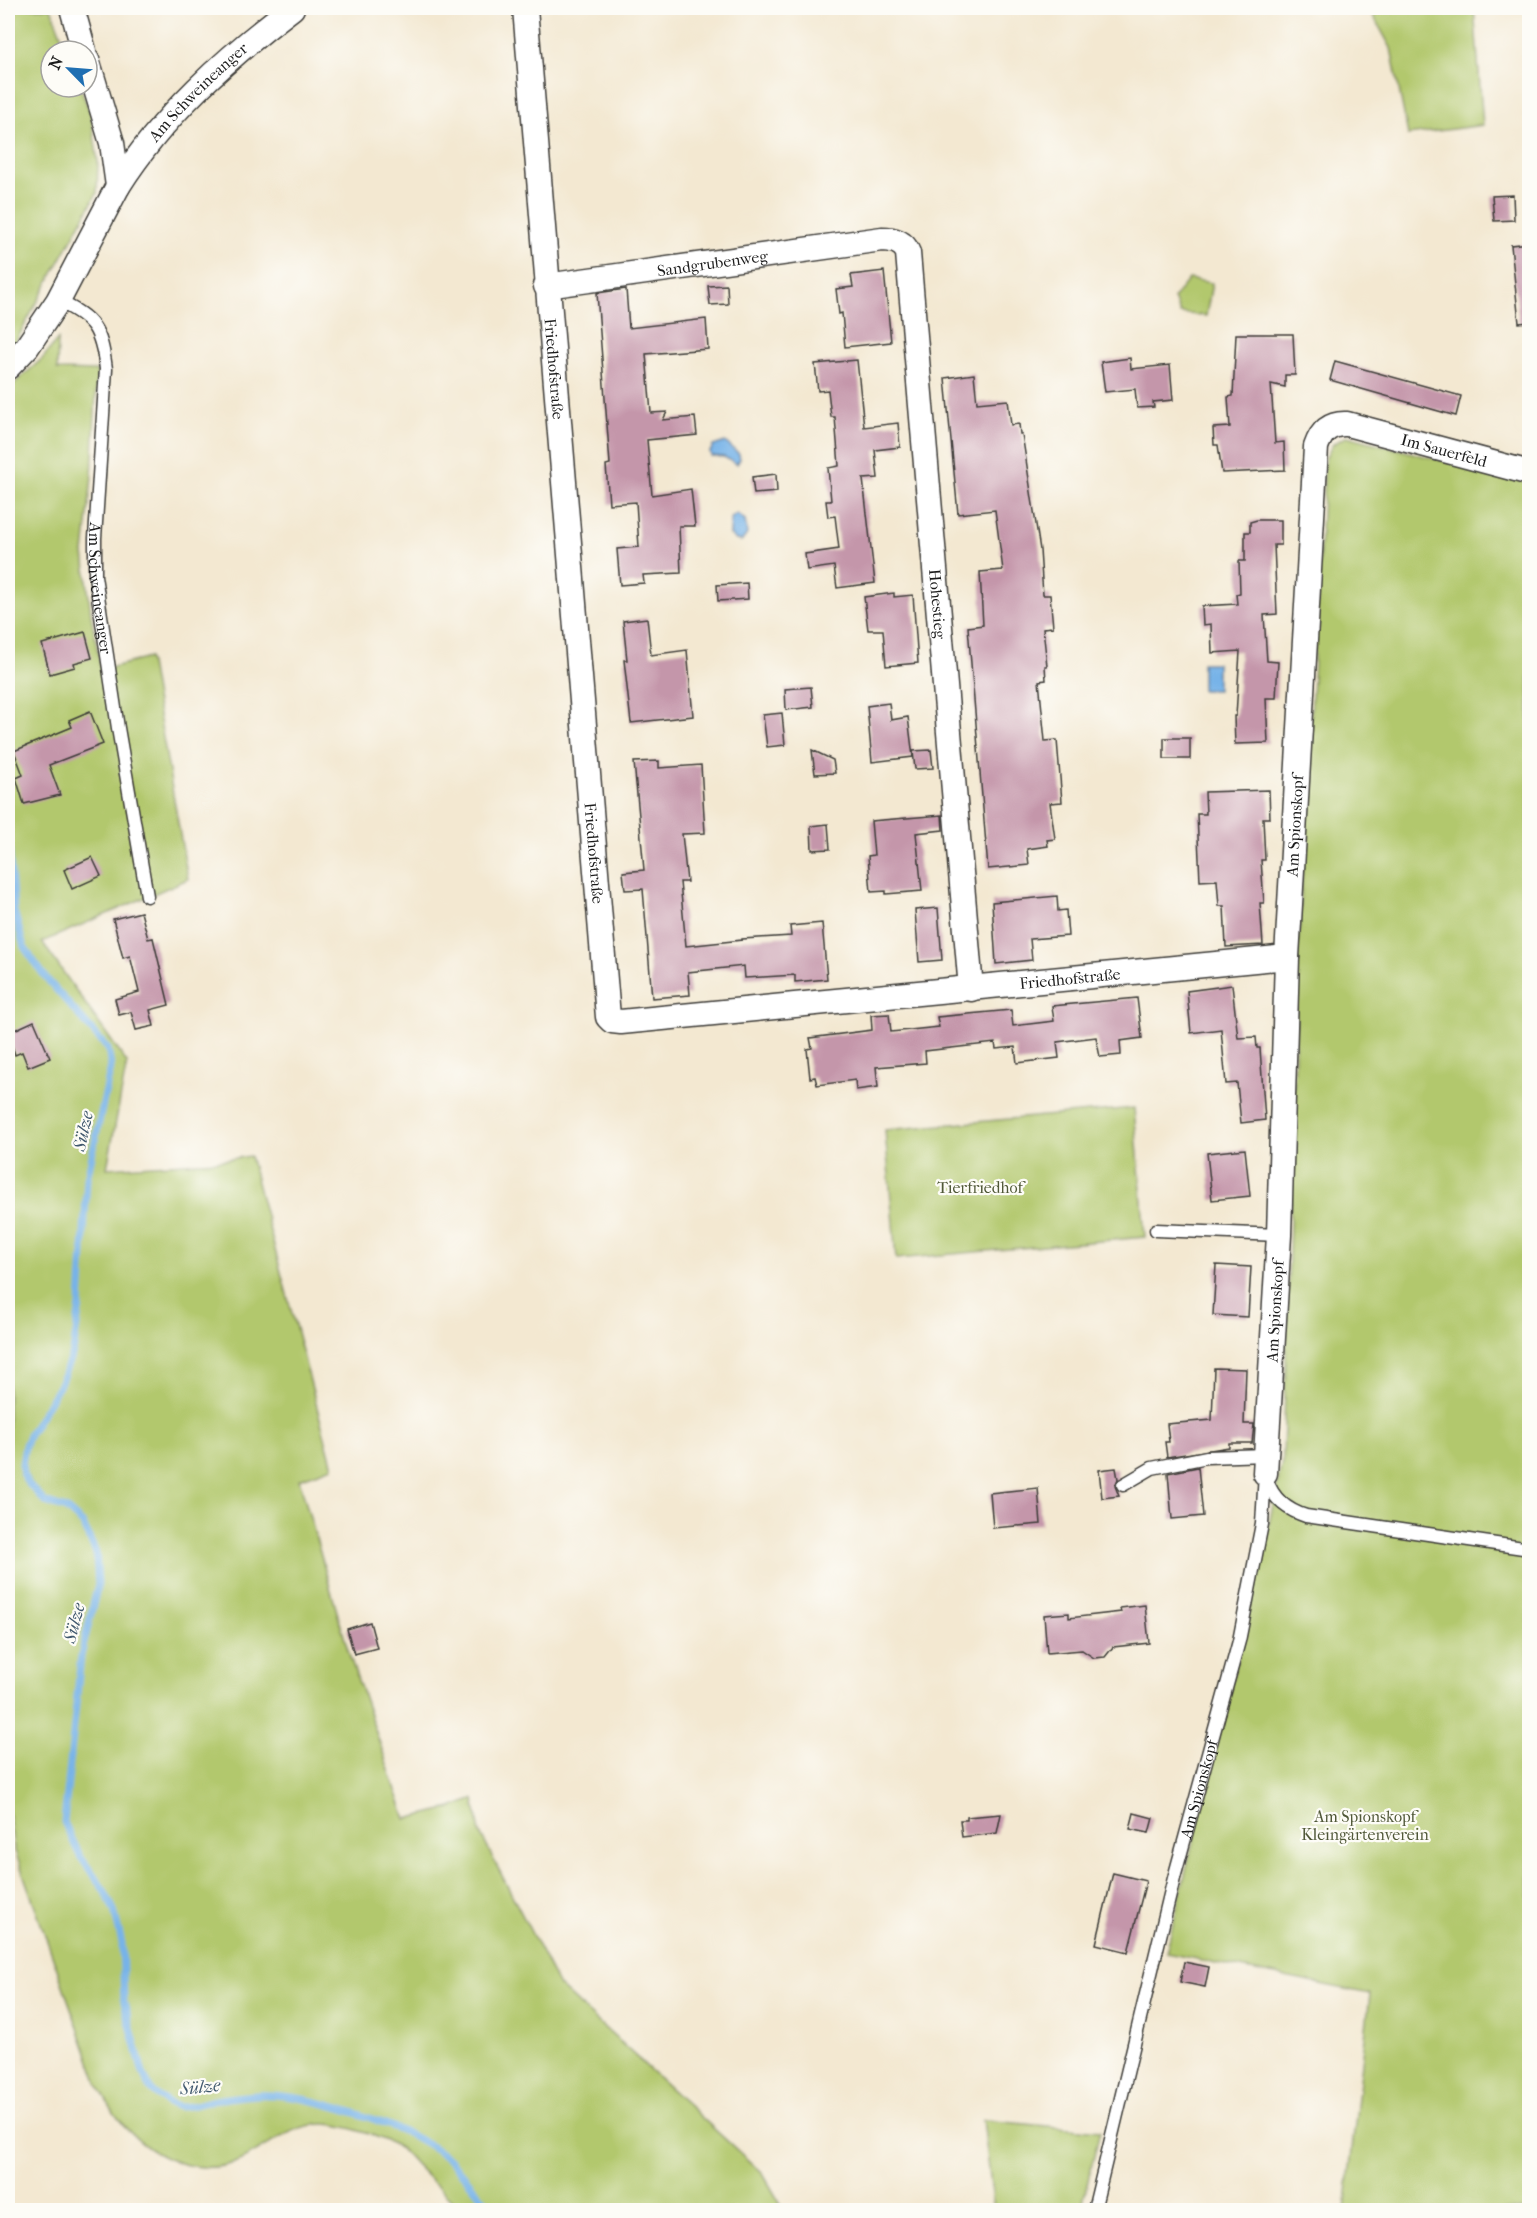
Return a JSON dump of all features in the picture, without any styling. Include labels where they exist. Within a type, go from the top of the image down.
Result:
[{"type":"street","points":[[72,8],[81,39]]},
{"type":"street","name":"Am Schweineanger","points":[[8,368],[27,347],[58,301],[118,186],[146,145],[180,106],[238,51],[292,8]]},
{"type":"street","name":"Friedhofstraße","points":[[525,8],[546,286],[608,1017],[612,1021],[621,1022],[1287,957]]},
{"type":"street","points":[[99,99],[115,157],[118,186]]},
{"type":"street","name":"Sandgrubenweg","points":[[546,286],[878,239]]},
{"type":"street","name":"Hohestieg","points":[[878,239],[898,242],[906,248],[908,254],[972,989]]},
{"type":"street","name":"Am Spionskopf","points":[[1266,1464],[1279,1235],[1287,957],[1315,454],[1318,441],[1330,427],[1343,423],[1359,426]]},
{"type":"street","name":"Im Sauerfeld","points":[[1359,426],[1530,473]]},
{"type":"lane","name":"Am Schweineanger","points":[[58,301],[84,315],[92,323],[104,352],[105,380],[95,538],[95,576],[147,896]]},
{"type":"lane","points":[[1156,1230],[1279,1235]]},
{"type":"lane","points":[[1123,1485],[1152,1468],[1207,1457],[1266,1464],[1269,1487],[1278,1500],[1290,1509],[1306,1516],[1530,1548]]},
{"type":"lane","name":"Am Spionskopf","points":[[1094,2211],[1174,1878],[1239,1641],[1262,1524],[1266,1464]]},
{"type":"green space","points":[[8,8],[51,8],[63,39],[39,39],[39,99],[85,99],[91,115],[98,162],[97,193],[16,341],[8,346]]},
{"type":"green space","points":[[1369,8],[1474,8],[1483,125],[1408,135],[1391,48]]},
{"type":"green space","points":[[1189,279],[1212,283],[1206,316],[1180,313],[1174,298]]},
{"type":"green space","points":[[58,339],[57,370],[97,371],[92,476],[84,553],[91,615],[101,670],[149,658],[188,879],[42,942],[127,1063],[107,1168],[216,1161],[250,1156],[333,1467],[299,1479],[350,1657],[406,1819],[451,1808],[474,1799],[480,1833],[559,1986],[763,2174],[784,2210],[463,2210],[398,2147],[362,2132],[324,2124],[311,2125],[288,2133],[234,2163],[214,2167],[193,2166],[162,2156],[135,2137],[114,2113],[98,2084],[14,1848],[8,1809],[8,389],[43,358]]},
{"type":"green space","name":"Am Spionskopf Kleingärtenverein","points":[[1347,436],[1529,483],[1529,2210],[1345,2210],[1370,1994],[1166,1953],[1264,1548],[1283,1457],[1298,951],[1325,459],[1333,444]]},
{"type":"green space","name":"Tierfriedhof","points":[[1134,1108],[1145,1237],[896,1259],[885,1130]]},
{"type":"green space","points":[[983,2120],[1100,2131],[1081,2210],[994,2210]]},
{"type":"water","points":[[725,442],[739,454],[740,459],[737,464],[724,457],[711,456],[713,446]]},
{"type":"water","points":[[737,514],[745,520],[747,534],[742,541],[730,535],[731,518]]},
{"type":"water","points":[[1202,663],[1217,663],[1217,690],[1202,690]]},
{"type":"building","points":[[1513,195],[1514,220],[1494,221],[1492,196]]},
{"type":"building","points":[[1530,243],[1530,322],[1519,323],[1511,245]]},
{"type":"building","points":[[884,271],[891,342],[845,347],[842,313],[839,314],[836,289],[853,287],[851,275]]},
{"type":"building","points":[[727,285],[728,304],[710,305],[708,286]]},
{"type":"building","points":[[626,289],[629,328],[706,319],[708,349],[646,354],[651,413],[667,412],[663,420],[695,417],[697,435],[647,440],[652,495],[691,489],[695,526],[679,526],[681,573],[643,575],[644,583],[620,585],[617,549],[639,547],[636,502],[609,504],[606,465],[610,464],[597,293]]},
{"type":"building","points":[[1236,334],[1293,334],[1295,375],[1285,375],[1285,387],[1271,384],[1275,443],[1284,442],[1285,470],[1222,473],[1218,445],[1214,445],[1213,428],[1230,427],[1228,397],[1233,396]]},
{"type":"building","points":[[1130,358],[1131,369],[1170,365],[1173,400],[1153,402],[1154,407],[1137,408],[1135,389],[1105,392],[1101,362]]},
{"type":"building","points":[[857,360],[864,427],[898,423],[900,447],[875,450],[878,478],[863,479],[875,583],[837,588],[834,566],[807,570],[805,554],[839,549],[835,516],[828,517],[826,501],[831,501],[828,468],[839,466],[835,417],[831,417],[828,390],[818,391],[815,364]]},
{"type":"building","points":[[1335,361],[1461,396],[1456,416],[1330,380]]},
{"type":"building","points":[[974,374],[977,403],[1008,400],[1011,425],[1019,424],[1020,434],[1022,434],[1040,550],[1043,595],[1050,595],[1053,627],[1043,628],[1047,666],[1045,666],[1046,680],[1039,681],[1045,741],[1057,740],[1062,802],[1050,803],[1055,839],[1047,840],[1048,846],[1027,849],[1029,865],[988,869],[968,627],[983,625],[980,572],[1003,570],[995,510],[958,514],[945,378]]},
{"type":"building","points":[[776,474],[777,492],[754,494],[752,477]]},
{"type":"building","points":[[1281,520],[1281,545],[1274,545],[1277,614],[1264,615],[1267,661],[1278,662],[1276,698],[1266,698],[1268,743],[1235,744],[1234,716],[1236,716],[1240,651],[1212,653],[1211,624],[1203,625],[1202,606],[1237,604],[1236,594],[1240,593],[1239,561],[1245,561],[1245,532],[1250,532],[1250,522]]},
{"type":"building","points":[[747,583],[748,599],[718,601],[717,585]]},
{"type":"building","points":[[894,593],[894,597],[913,595],[918,663],[886,666],[883,630],[868,630],[864,597]]},
{"type":"building","points":[[647,618],[651,655],[687,650],[693,716],[631,723],[624,660],[627,660],[623,621]]},
{"type":"building","points":[[85,632],[92,658],[74,663],[75,667],[50,674],[42,644]]},
{"type":"building","points":[[811,687],[813,707],[786,710],[785,689]]},
{"type":"building","points":[[889,703],[891,720],[908,717],[913,757],[872,762],[867,706]]},
{"type":"building","points":[[90,711],[103,744],[49,765],[60,795],[24,804],[16,778],[23,775],[14,751],[72,727],[69,720]]},
{"type":"building","points":[[782,713],[785,745],[767,747],[763,715]]},
{"type":"building","points":[[1164,738],[1190,738],[1190,759],[1164,759]]},
{"type":"building","points":[[812,750],[833,760],[835,773],[815,774]]},
{"type":"building","points":[[931,750],[933,768],[915,769],[913,751]]},
{"type":"building","points":[[659,761],[659,768],[701,765],[705,833],[682,834],[687,882],[680,882],[686,946],[791,936],[790,926],[822,923],[827,979],[795,982],[795,975],[745,978],[744,966],[688,972],[690,995],[652,998],[643,889],[625,890],[623,872],[644,870],[634,762]]},
{"type":"building","points":[[1269,790],[1270,818],[1263,818],[1265,860],[1261,860],[1264,903],[1260,903],[1263,945],[1226,947],[1224,906],[1219,906],[1217,880],[1200,881],[1197,814],[1206,814],[1205,792]]},
{"type":"building","points":[[942,815],[943,830],[916,833],[922,891],[886,894],[886,891],[871,892],[868,856],[874,855],[871,821]]},
{"type":"building","points":[[828,824],[830,849],[812,850],[811,826]]},
{"type":"building","points":[[92,857],[101,876],[72,889],[64,870]]},
{"type":"building","points":[[1057,896],[1058,911],[1066,910],[1068,936],[1030,939],[1032,960],[996,964],[992,902]]},
{"type":"building","points":[[938,908],[942,960],[919,962],[915,910]]},
{"type":"building","points":[[141,912],[148,939],[153,938],[169,1005],[150,1010],[154,1026],[136,1030],[131,1012],[119,1015],[115,999],[139,992],[130,956],[123,958],[113,919]]},
{"type":"building","points":[[1232,985],[1238,1038],[1256,1037],[1257,1048],[1260,1048],[1265,1120],[1241,1123],[1237,1083],[1226,1084],[1221,1029],[1191,1033],[1187,991]]},
{"type":"building","points":[[1137,998],[1142,1038],[1120,1041],[1121,1055],[1100,1057],[1096,1037],[1057,1042],[1059,1058],[1017,1063],[1015,1047],[996,1049],[995,1043],[925,1051],[926,1063],[876,1067],[878,1087],[856,1090],[855,1080],[817,1085],[815,1077],[810,1078],[807,1049],[812,1048],[810,1038],[872,1030],[871,1015],[889,1014],[891,1032],[939,1027],[937,1017],[1011,1010],[1013,1026],[1054,1021],[1052,1006]]},
{"type":"building","points":[[34,1021],[50,1058],[28,1067],[22,1052],[15,1055],[8,1033]]},
{"type":"building","points":[[1245,1149],[1250,1196],[1212,1200],[1207,1153]]},
{"type":"building","points":[[1216,1265],[1251,1267],[1248,1317],[1213,1315]]},
{"type":"building","points":[[1214,1368],[1246,1369],[1244,1424],[1254,1424],[1252,1443],[1229,1443],[1229,1447],[1167,1457],[1165,1442],[1169,1442],[1167,1424],[1212,1420]]},
{"type":"building","points":[[1198,1467],[1203,1516],[1172,1519],[1168,1473]]},
{"type":"building","points":[[1116,1468],[1118,1479],[1115,1486],[1119,1496],[1102,1498],[1099,1470]]},
{"type":"building","points":[[1038,1488],[1041,1524],[993,1528],[990,1493]]},
{"type":"building","points":[[1145,1605],[1149,1643],[1113,1647],[1105,1657],[1094,1658],[1082,1650],[1047,1653],[1044,1615],[1069,1613],[1069,1618],[1121,1612],[1120,1608]]},
{"type":"building","points":[[370,1622],[377,1648],[354,1654],[347,1629]]},
{"type":"building","points":[[1134,1813],[1153,1818],[1149,1833],[1130,1829]]},
{"type":"building","points":[[1001,1814],[997,1833],[962,1837],[960,1820],[967,1820],[967,1817]]},
{"type":"building","points":[[1113,1873],[1146,1881],[1128,1952],[1096,1944]]},
{"type":"building","points":[[1184,1962],[1209,1967],[1205,1987],[1180,1982]]},
{"type":"waterway","name":"Sülze","points":[[8,838],[14,911],[24,947],[46,978],[108,1049],[111,1066],[87,1179],[80,1305],[73,1352],[59,1386],[29,1435],[22,1465],[27,1482],[45,1502],[66,1509],[83,1524],[96,1553],[98,1584],[81,1656],[64,1822],[80,1856],[104,1890],[114,1910],[122,1943],[124,2002],[143,2073],[150,2088],[158,2096],[179,2107],[239,2097],[277,2095],[328,2105],[381,2122],[427,2144],[445,2156],[494,2210]]}]
